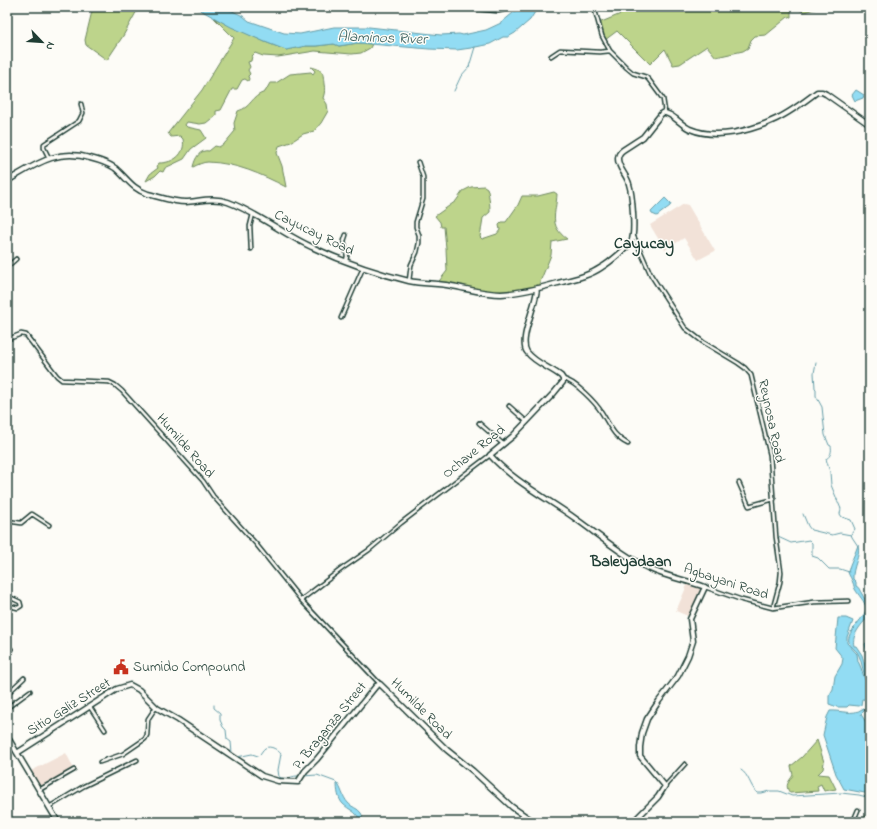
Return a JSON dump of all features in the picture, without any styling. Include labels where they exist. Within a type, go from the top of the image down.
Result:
[{"type":"street","points":[[457,7],[503,10],[508,7]]},
{"type":"street","points":[[594,7],[602,36],[610,51],[633,73],[646,77],[649,80],[662,99],[665,112],[685,127],[714,135],[751,128],[776,119],[817,92],[826,94],[870,125]]},
{"type":"street","points":[[551,56],[560,50],[610,51]]},
{"type":"street","points":[[49,158],[44,148],[44,144],[79,121],[82,113],[82,104]]},
{"type":"street","points":[[637,243],[631,242],[633,235],[630,185],[620,167],[618,160],[619,154],[643,137],[660,115],[665,112]]},
{"type":"street","name":"Cayucay Road","points":[[7,181],[49,158],[70,154],[96,159],[116,169],[133,186],[148,194],[178,202],[214,199],[224,200],[253,214],[311,247],[345,262],[409,281],[451,286],[489,294],[515,293],[589,275],[609,262],[631,242]]},
{"type":"street","points":[[409,281],[411,265],[419,243],[416,222],[423,199],[423,179],[418,162]]},
{"type":"street","points":[[251,249],[250,226],[253,214]]},
{"type":"street","points":[[345,262],[348,256],[344,240],[346,235]]},
{"type":"street","name":"Reynosa Road","points":[[633,235],[651,275],[685,328],[703,342],[745,368],[751,376],[761,419],[770,448],[776,537],[781,572],[773,608]]},
{"type":"street","points":[[7,267],[16,259]]},
{"type":"street","points":[[341,318],[363,268]]},
{"type":"street","points":[[537,288],[536,300],[524,346],[529,354],[559,374],[563,379],[569,380],[581,390],[602,413],[615,435],[628,444]]},
{"type":"street","name":"Humilde Road","points":[[7,336],[11,338],[20,334],[25,334],[57,376],[62,380],[112,383],[122,391],[201,478],[212,496],[249,536],[301,600],[380,684],[447,750],[473,771],[512,807],[534,822]]},
{"type":"street","name":"Ochave Road","points":[[301,600],[369,550],[504,444],[560,386],[563,379]]},
{"type":"street","points":[[509,406],[526,422]]},
{"type":"street","points":[[479,423],[504,444]]},
{"type":"street","name":"Agbayani Road","points":[[490,455],[521,482],[570,514],[630,558],[651,570],[742,600],[773,608],[811,602],[849,601]]},
{"type":"street","points":[[739,483],[749,506],[774,499]]},
{"type":"street","points":[[7,521],[21,523],[32,514],[49,525]]},
{"type":"street","points":[[665,786],[640,756],[639,750],[642,733],[648,718],[678,676],[688,656],[693,641],[690,619],[705,587]]},
{"type":"street","points":[[7,596],[20,602],[20,606],[19,608],[10,606],[7,608]]},
{"type":"street","points":[[7,653],[11,649]]},
{"type":"street","points":[[7,694],[24,678]]},
{"type":"street","name":"P. Braganza Street","points":[[192,730],[266,778],[278,781],[300,782],[303,776],[367,696],[376,686],[380,684]]},
{"type":"street","name":"Sitio Galiz Street","points":[[17,753],[117,690],[130,685],[139,690],[156,707],[192,730]]},
{"type":"street","points":[[7,708],[30,691]]},
{"type":"street","points":[[90,707],[105,730]]},
{"type":"street","points":[[100,762],[123,754],[145,739],[148,719],[156,707]]},
{"type":"street","points":[[7,736],[58,822]]},
{"type":"street","points":[[49,807],[84,786],[137,760]]},
{"type":"street","points":[[633,822],[658,797],[665,786],[685,764]]},
{"type":"street","points":[[39,791],[74,770]]},
{"type":"street","points":[[853,822],[858,810]]},
{"type":"shaded area","points":[[684,204],[688,205],[715,251],[698,260],[684,238],[665,250],[650,225]]},
{"type":"shaded area","points":[[688,583],[705,588],[690,617],[676,611]]},
{"type":"shaded area","points":[[66,753],[74,769],[41,789],[31,771]]},
{"type":"green space","points":[[93,7],[139,7],[123,36],[107,60],[86,45],[85,40]]},
{"type":"green space","points":[[630,7],[791,7],[791,17],[788,17],[766,35],[755,36],[751,40],[748,48],[743,51],[716,57],[707,46],[680,64],[673,65],[665,49],[650,64],[617,31],[605,40],[599,23],[628,11]]},
{"type":"green space","points":[[800,7],[821,7],[804,12],[800,10]]},
{"type":"green space","points":[[214,18],[265,42],[286,50],[306,46],[334,44],[339,46],[358,43],[372,44],[370,48],[361,53],[352,54],[315,51],[278,57],[263,56],[255,53],[252,56],[251,61],[248,62],[250,67],[248,70],[250,74],[248,76],[248,81],[245,79],[242,80],[237,89],[232,89],[221,110],[216,111],[216,115],[206,123],[200,124],[187,122],[185,125],[187,127],[201,130],[206,138],[191,149],[184,159],[165,168],[163,172],[160,171],[146,181],[150,174],[158,168],[157,166],[159,163],[170,161],[178,157],[181,153],[183,149],[183,139],[180,136],[171,137],[168,133],[202,90],[234,38]]},
{"type":"green space","points":[[311,67],[322,72],[325,89],[323,98],[327,104],[328,111],[314,131],[303,134],[291,142],[279,146],[277,153],[282,166],[286,187],[258,174],[228,164],[206,162],[193,167],[195,160],[203,151],[209,151],[215,146],[219,147],[225,143],[235,131],[234,123],[238,111],[246,107],[256,97],[265,92],[270,83],[276,83],[290,74],[311,72],[313,74],[315,71]]},
{"type":"green space","points":[[484,186],[488,190],[490,212],[483,218],[480,237],[482,239],[497,234],[500,230],[499,225],[502,222],[506,222],[518,205],[522,196],[538,196],[554,192],[557,194],[554,219],[555,224],[561,234],[567,239],[552,242],[551,255],[540,282],[541,288],[515,294],[436,285],[447,271],[444,227],[441,227],[440,222],[435,216],[456,201],[463,191],[471,187]]},
{"type":"green space","points":[[817,740],[824,762],[823,769],[818,774],[829,775],[836,789],[824,791],[821,784],[817,786],[818,791],[790,793],[787,786],[793,775],[791,766],[802,757]]},
{"type":"green space","points":[[870,802],[870,822],[864,822]]},
{"type":"water","name":"Alaminos River","points":[[195,7],[224,7],[243,16],[249,21],[284,33],[300,34],[334,27],[369,27],[441,35],[463,35],[486,30],[501,23],[520,7],[538,7],[530,20],[515,33],[490,44],[471,48],[457,50],[429,49],[358,43],[339,46],[334,44],[306,46],[286,50],[231,27]]},
{"type":"water","points":[[856,90],[864,95],[863,98],[855,101],[852,95]]},
{"type":"water","points":[[665,198],[671,204],[670,206],[657,216],[652,214],[651,212]]},
{"type":"water","points":[[858,545],[859,549],[853,579],[868,603],[870,615],[858,629],[854,637],[854,646],[856,646],[862,655],[870,684],[865,677],[859,656],[850,644],[849,640],[850,633],[866,611],[863,600],[855,589],[848,572]]},
{"type":"water","points":[[838,618],[846,618],[853,621],[847,637],[847,643],[857,654],[865,680],[870,685],[870,700],[862,699],[861,705],[859,706],[849,705],[847,707],[837,707],[829,704],[829,696],[833,689],[835,676],[842,664],[843,658],[835,648]]},
{"type":"water","points":[[870,640],[870,664],[865,644]]},
{"type":"water","points":[[862,709],[865,710],[861,714],[870,728],[870,794],[844,789],[836,774],[823,735],[830,711],[855,712]]},
{"type":"water","points":[[337,783],[348,803],[361,813],[361,822],[357,822],[359,819],[356,814],[341,802],[338,794]]},
{"type":"waterway","points":[[454,91],[461,76],[469,67],[475,47]]},
{"type":"waterway","points":[[816,363],[814,373],[816,396],[822,407],[825,435],[829,445],[831,446],[830,455],[826,459],[830,472],[831,485],[841,509],[840,514],[842,517],[851,520],[855,529],[851,534],[858,546]]},
{"type":"waterway","points":[[803,514],[811,530],[832,535],[840,533],[851,535]]},
{"type":"waterway","points":[[778,537],[791,543],[809,540],[812,543],[812,556],[818,558],[829,569],[840,569],[849,572]]},
{"type":"waterway","points":[[214,705],[214,708],[220,713],[220,720],[226,730],[227,739],[231,742],[232,753]]},
{"type":"waterway","points":[[237,757],[252,754],[258,756],[265,748],[272,748],[281,754],[278,770],[279,777],[284,778],[300,776]]},
{"type":"waterway","points":[[741,770],[744,772],[757,793],[779,791],[792,796],[841,793],[870,798]]},
{"type":"waterway","points":[[303,776],[317,775],[336,782],[337,784]]},
{"type":"place","name":"Sumido Compound","points":[[121,667]]},
{"type":"district","name":"Cayucay","points":[[644,244]]},
{"type":"district","name":"Baleyadaan","points":[[631,562]]}]
